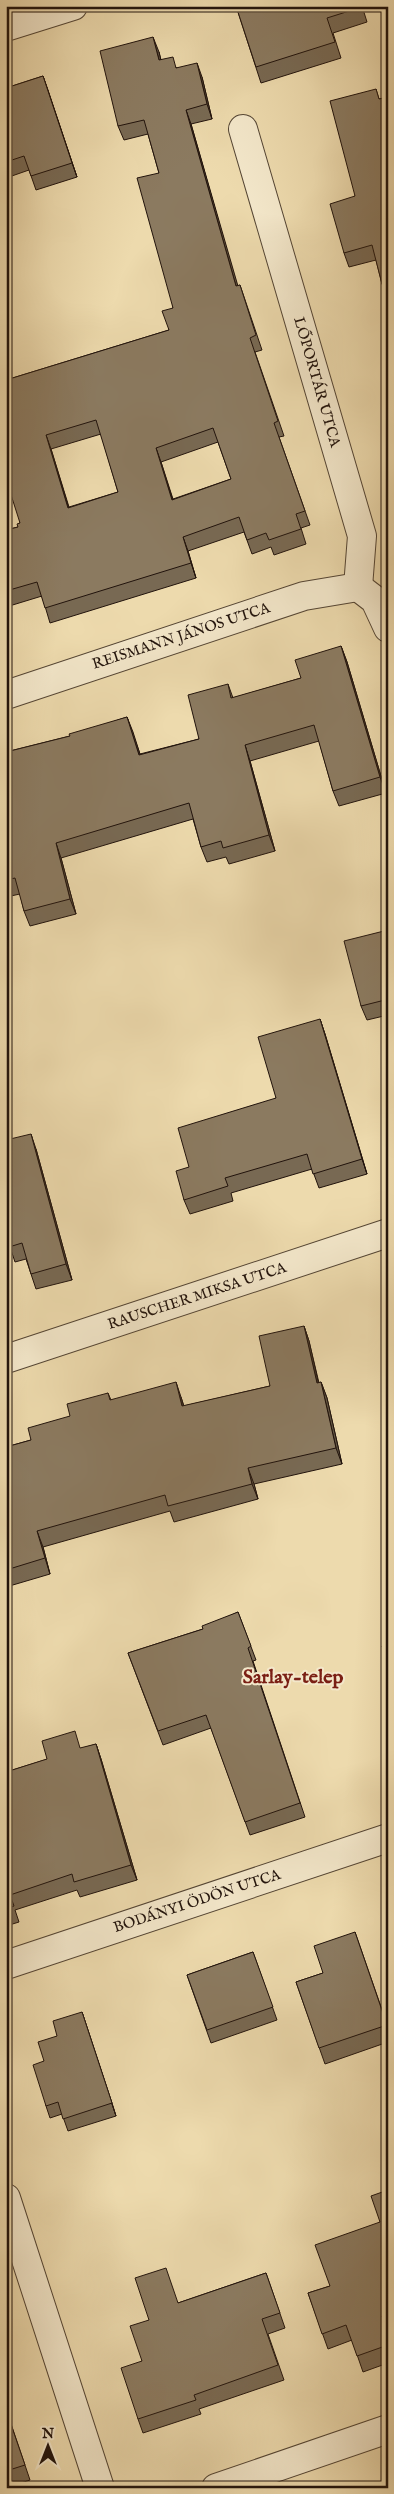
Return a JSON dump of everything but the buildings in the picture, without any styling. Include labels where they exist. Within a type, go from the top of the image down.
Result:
[{"type":"street","points":[[6,27],[73,6]]},
{"type":"street","name":"LŐPORTÁR UTCA","points":[[243,129],[362,536],[358,588]]},
{"type":"street","points":[[358,588],[375,600],[388,628]]},
{"type":"street","name":"REISMANN JÁNOS UTCA","points":[[6,695],[304,596],[358,588]]},
{"type":"street","name":"RAUSCHER MIKSA UTCA","points":[[6,1359],[388,1233]]},
{"type":"street","name":"BODÁNYI ÖDÖN UTCA","points":[[6,1965],[388,1838]]},
{"type":"street","points":[[6,2198],[100,2488]]},
{"type":"street","points":[[216,2488],[388,2429]]},
{"type":"district","name":"Sarlay-telep","points":[[293,1677]]}]
